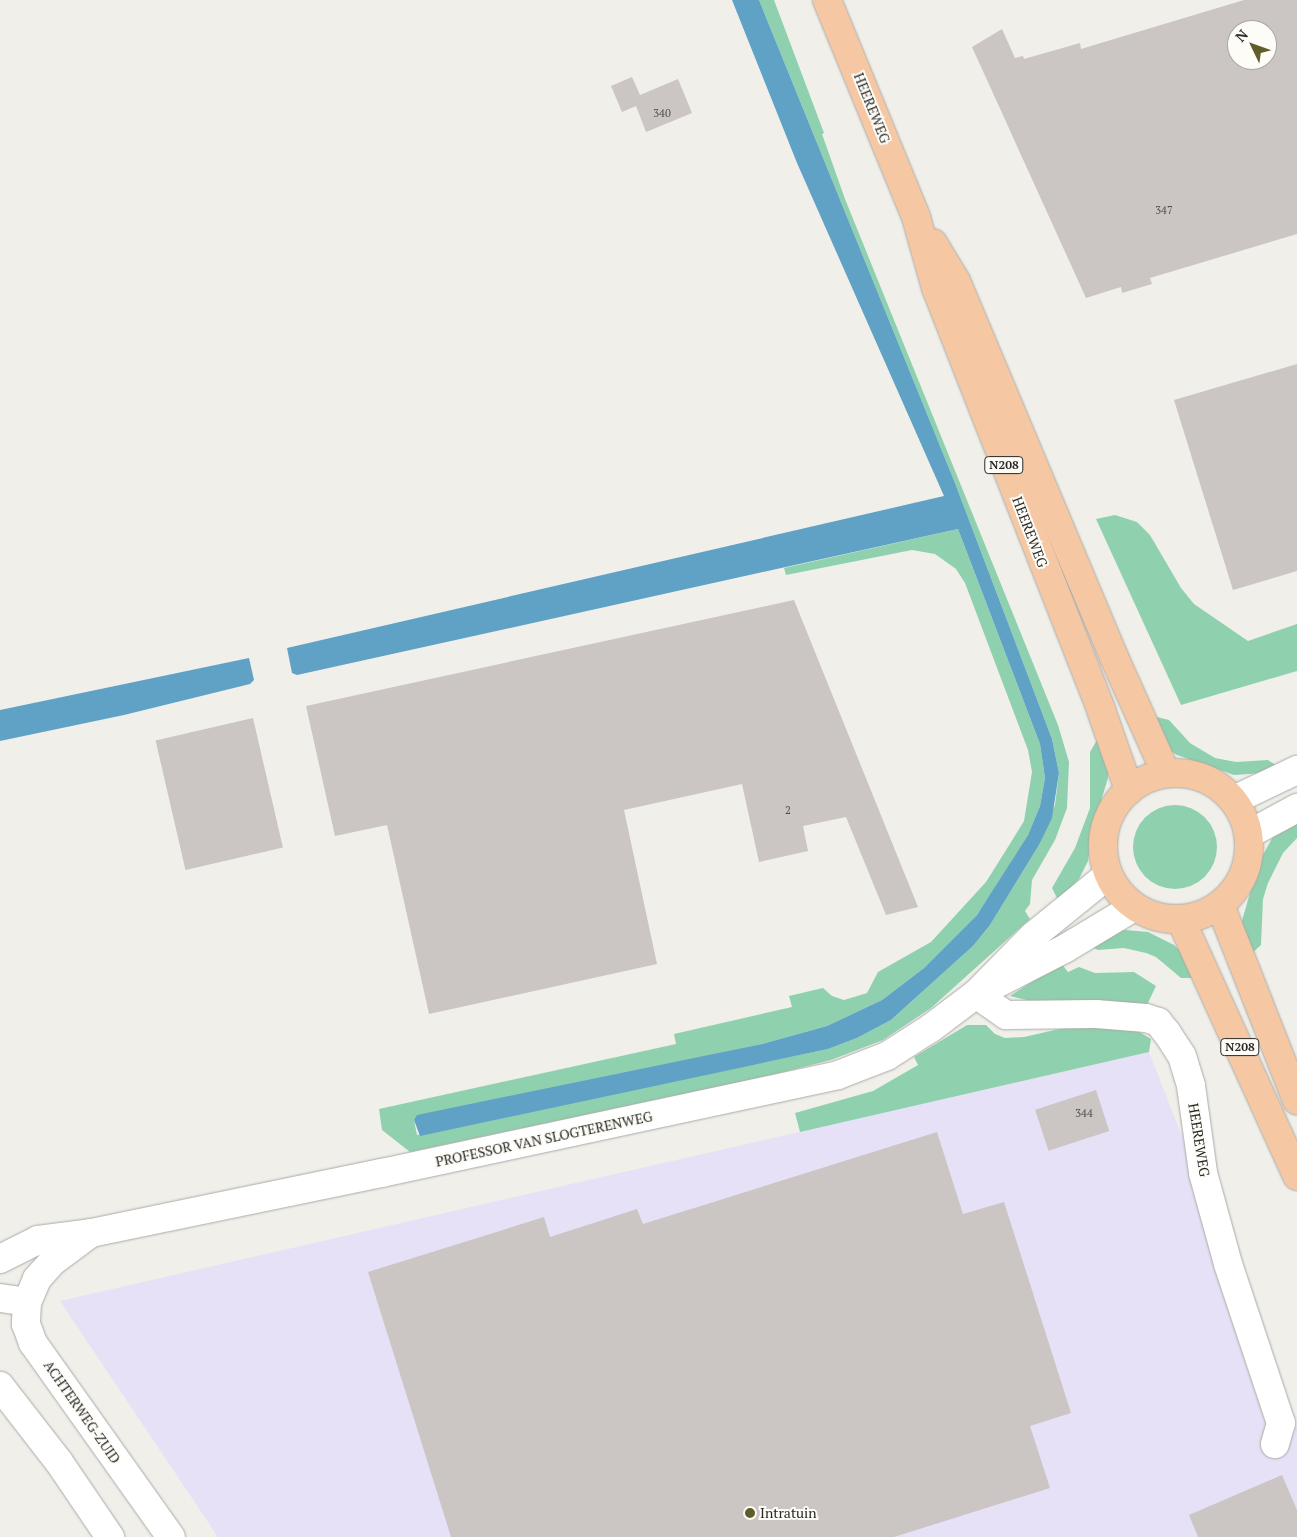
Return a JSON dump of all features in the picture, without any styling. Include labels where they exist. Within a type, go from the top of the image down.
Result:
[{"type":"main road","name":"HEEREWEG","points":[[827,0],[916,217],[936,288],[1102,710],[1129,790]]},
{"type":"main road","name":"HEEREWEG","points":[[916,217],[956,281],[1118,666],[1166,773]]},
{"type":"main road","points":[[1166,773],[1204,778],[1234,800],[1249,834],[1250,850],[1241,881],[1220,905],[1208,913],[1181,920],[1148,915],[1134,907],[1108,875],[1103,844],[1105,829],[1118,801],[1129,790],[1166,773]]},
{"type":"main road","name":"N208","points":[[1220,905],[1297,1100]]},
{"type":"main road","name":"N208","points":[[1181,920],[1297,1176]]},
{"type":"street","points":[[1234,800],[1297,770]]},
{"type":"street","points":[[1249,834],[1297,808]]},
{"type":"street","name":"PROFESSOR VAN SLOGTERENWEG","points":[[0,1259],[38,1240],[91,1233],[758,1094],[838,1074],[887,1056],[931,1028],[976,994],[1033,936],[1108,875]]},
{"type":"street","name":"PROFESSOR VAN SLOGTERENWEG","points":[[976,994],[1066,948],[1134,907]]},
{"type":"street","name":"HEEREWEG","points":[[976,994],[1006,1015],[1096,1014],[1146,1018],[1158,1022],[1167,1033],[1182,1056],[1191,1086],[1203,1173],[1228,1264],[1281,1423],[1275,1444]]},
{"type":"street","name":"PROFESSOR VAN SLOGTERENWEG","points":[[27,1302],[37,1279],[53,1260],[91,1233]]},
{"type":"street","points":[[0,1298],[27,1302]]},
{"type":"street","name":"ACHTERWEG-ZUID","points":[[27,1302],[26,1324],[33,1344],[171,1537]]},
{"type":"street","points":[[0,1386],[59,1462],[110,1537]]},
{"type":"shaded area","points":[[1149,1052],[1297,1429],[1297,1537],[218,1537],[60,1301]]},
{"type":"green space","points":[[759,0],[774,0],[824,133],[822,134],[845,199],[1058,725],[1069,762],[1067,808],[1055,840],[1032,880],[1030,904],[1025,911],[1030,919],[931,1008],[883,1040],[831,1060],[772,1075],[410,1152],[382,1130],[379,1109],[676,1044],[674,1034],[792,1007],[789,996],[823,988],[832,996],[844,1000],[867,993],[878,972],[931,942],[986,882],[1024,821],[1032,772],[1028,750],[965,583],[956,569],[935,554],[912,550],[786,575],[784,568],[958,529],[1040,744],[1045,778],[1040,806],[1028,835],[991,894],[977,915],[924,968],[882,1000],[827,1026],[762,1044],[414,1120],[417,1135],[828,1049],[857,1038],[891,1020],[973,946],[990,925],[1039,845],[1055,805],[1059,773],[1052,739],[955,483]]},
{"type":"green space","points":[[1115,515],[1137,522],[1150,535],[1181,588],[1194,604],[1248,641],[1297,624],[1297,671],[1181,705],[1096,519]]},
{"type":"green space","points":[[1153,716],[1169,720],[1190,743],[1215,758],[1236,762],[1268,760],[1277,766],[1265,773],[1234,775],[1177,755],[1169,750]]},
{"type":"green space","points":[[1097,740],[1108,765],[1108,778],[1092,831],[1088,861],[1079,879],[1058,900],[1052,888],[1075,848],[1090,808],[1090,752]]},
{"type":"green space","points":[[1167,805],[1183,805],[1199,812],[1210,823],[1217,839],[1214,863],[1205,877],[1199,882],[1183,889],[1167,889],[1151,882],[1140,871],[1133,855],[1133,839],[1140,823],[1151,812]]},
{"type":"green space","points":[[1297,817],[1297,838],[1283,853],[1268,883],[1263,899],[1261,945],[1250,955],[1241,924],[1259,862],[1275,833]]},
{"type":"green space","points":[[1126,930],[1148,932],[1174,945],[1182,952],[1193,978],[1181,978],[1156,957],[1146,953],[1124,948],[1098,950],[1090,946],[1108,933]]},
{"type":"green space","points":[[1061,963],[1068,972],[1079,967],[1095,973],[1134,972],[1156,986],[1146,1007],[1044,1004],[1010,996]]},
{"type":"green space","points":[[967,1025],[986,1025],[995,1034],[1005,1038],[1024,1037],[1068,1027],[1133,1028],[1151,1039],[1149,1052],[800,1132],[795,1113],[873,1091],[918,1065],[914,1057]]},
{"type":"water","points":[[732,0],[759,0],[955,483],[1052,739],[1059,773],[1052,818],[1039,845],[990,925],[973,946],[891,1020],[857,1038],[828,1049],[420,1136],[414,1120],[417,1115],[762,1044],[827,1026],[882,1000],[924,968],[977,915],[1028,835],[1040,806],[1045,778],[1040,744],[958,529],[297,675],[292,673],[287,648],[944,496],[797,163]]},
{"type":"water","points":[[249,658],[254,680],[250,684],[124,715],[0,741],[0,710]]},
{"type":"building","points":[[1244,0],[1297,0],[1297,234],[1150,278],[1152,284],[1122,293],[1121,287],[1086,298],[972,47],[1002,29],[1015,58],[1023,56],[1024,59],[1080,43],[1081,49]]},
{"type":"building","points":[[632,77],[640,95],[678,79],[692,113],[646,132],[636,106],[622,112],[611,86]]},
{"type":"building","points":[[1297,364],[1297,571],[1233,590],[1174,400]]},
{"type":"building","points":[[794,600],[918,907],[886,915],[846,817],[803,826],[808,851],[759,862],[742,784],[624,810],[657,964],[429,1014],[387,825],[335,836],[306,706]]},
{"type":"building","points":[[253,718],[283,848],[185,870],[156,740]]},
{"type":"building","points":[[1096,1090],[1109,1131],[1048,1151],[1035,1110]]},
{"type":"building","points":[[937,1132],[963,1214],[1004,1202],[1071,1413],[1030,1426],[1050,1488],[894,1537],[451,1537],[368,1272],[544,1217],[550,1237],[637,1209],[643,1224]]},
{"type":"building","points":[[1282,1475],[1297,1510],[1297,1537],[1198,1537],[1189,1515]]},
{"type":"place","name":"Intratuin","points":[[750,1513]]}]
